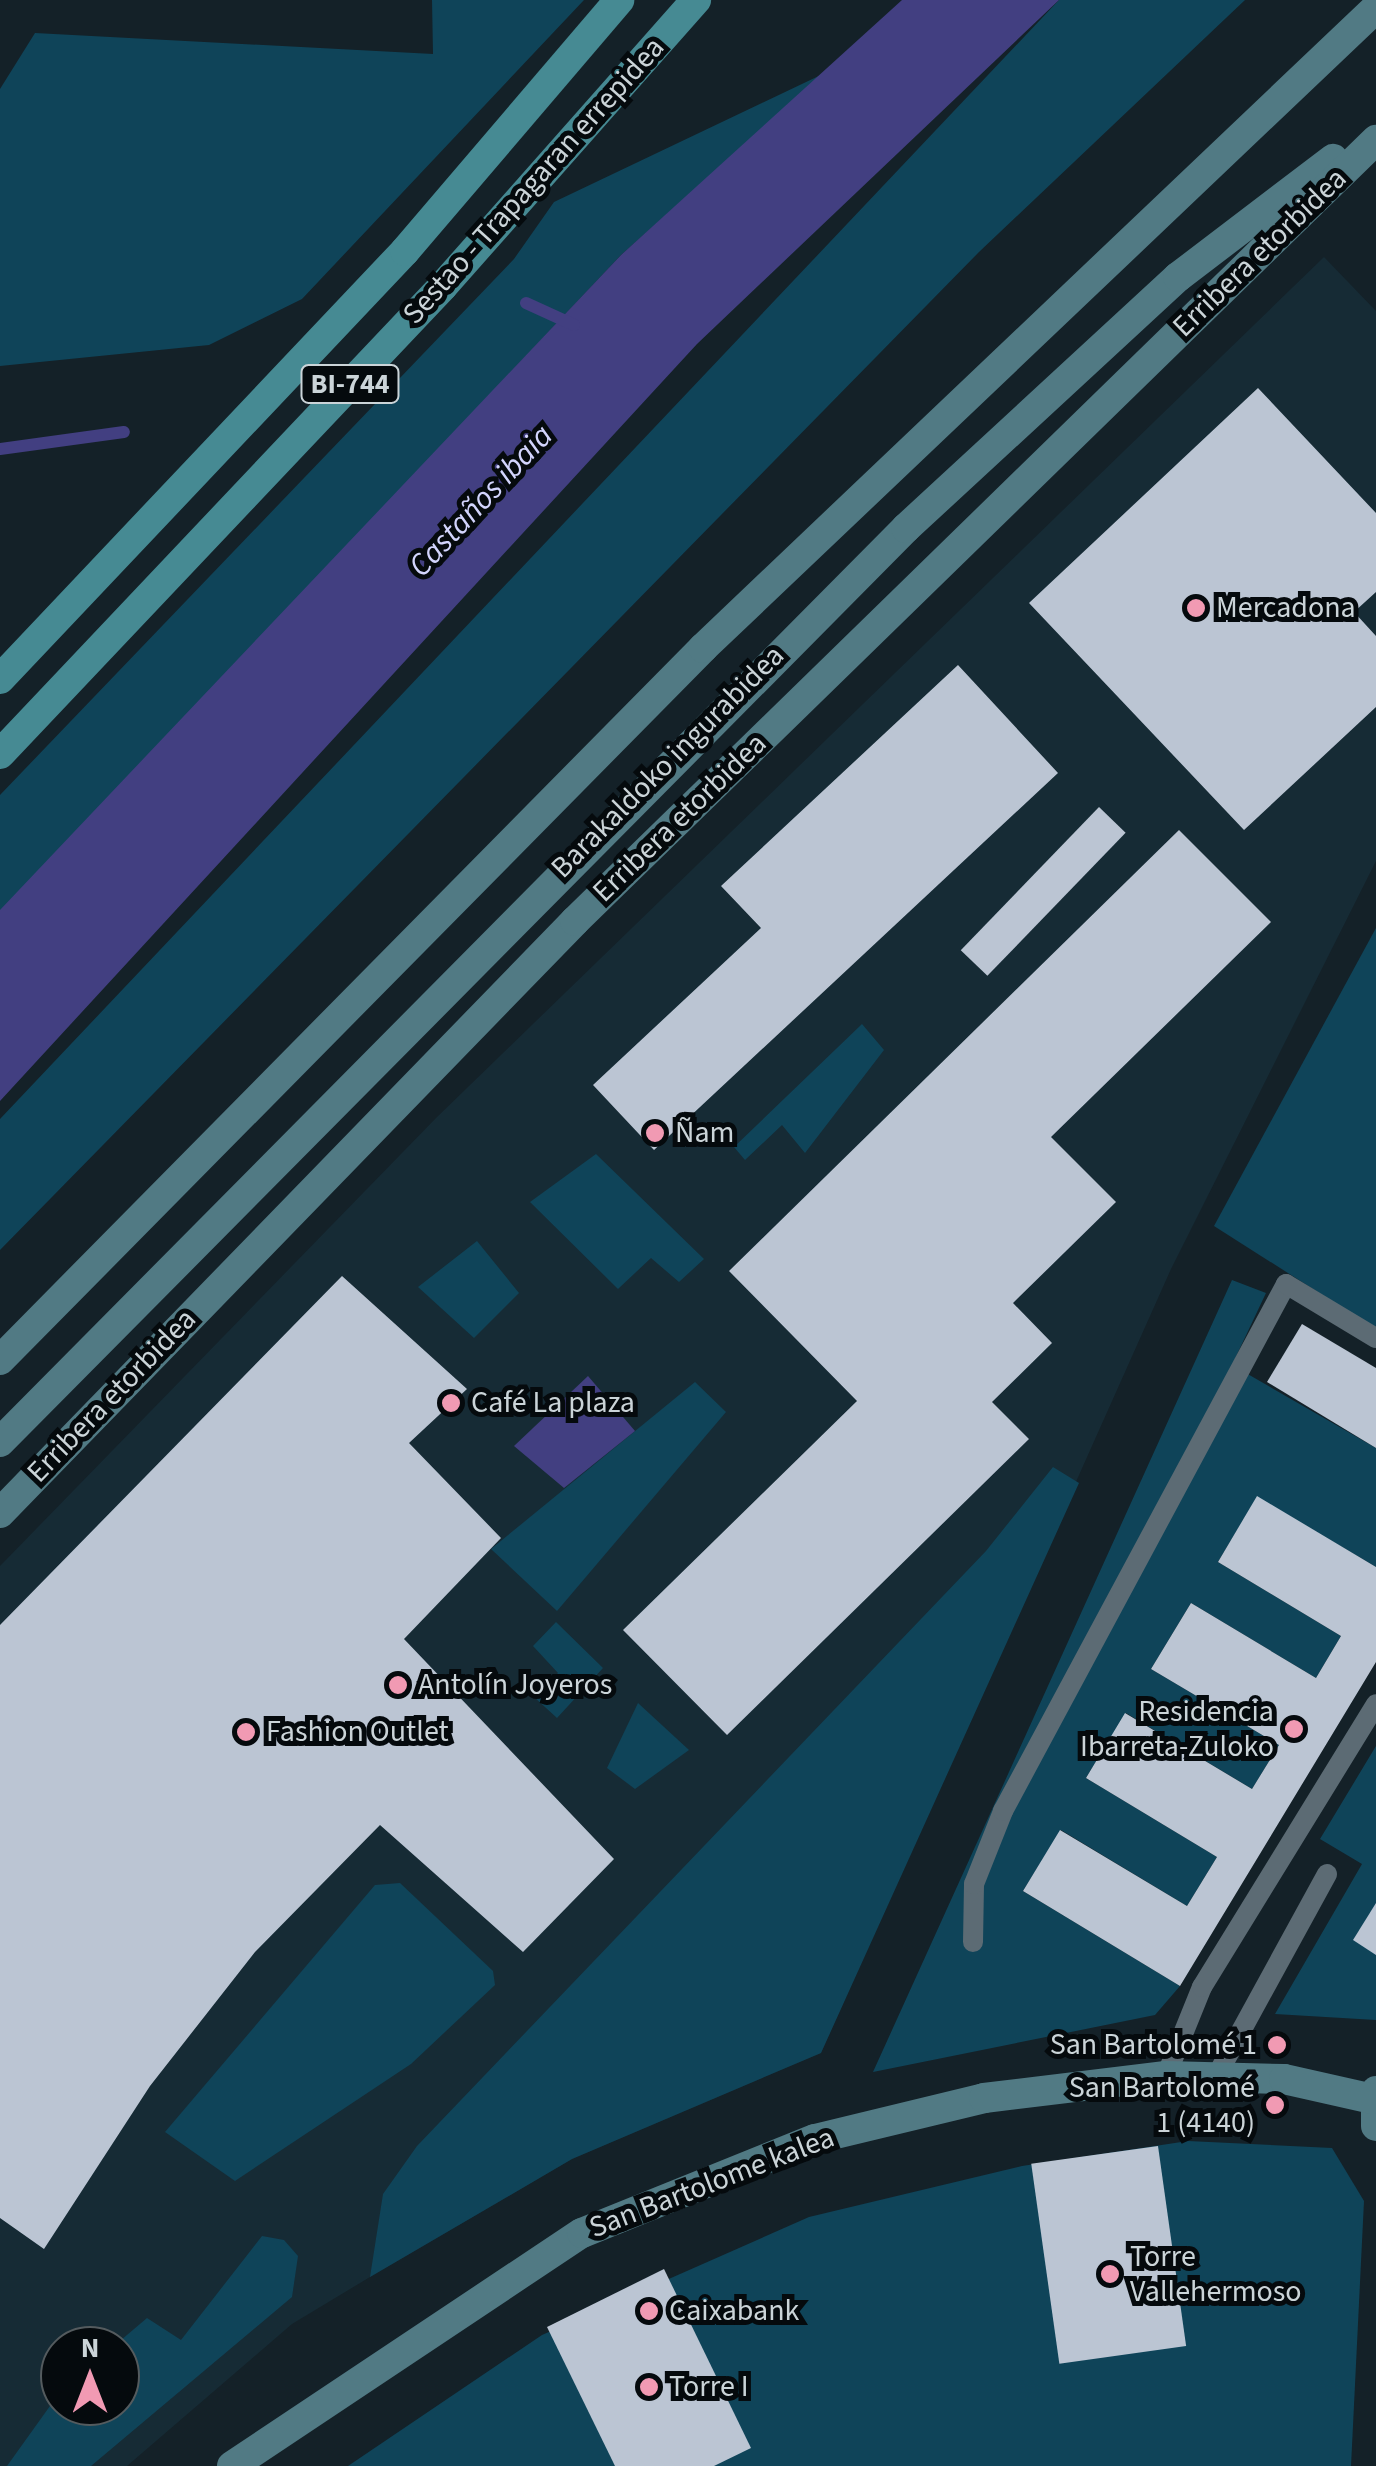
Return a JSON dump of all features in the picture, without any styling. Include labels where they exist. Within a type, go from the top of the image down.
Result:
[{"type":"main road","name":"Sestao - Trapagaran errepidea","points":[[0,678],[405,251],[620,0]]},
{"type":"main road","name":"Sestao - Trapagaran errepidea","points":[[0,754],[444,286],[696,0]]},
{"type":"street","points":[[0,1360],[703,648],[1376,8]]},
{"type":"street","name":"Barakaldoko ingurabidea","points":[[0,1442],[532,896],[1016,422],[1178,277],[1376,126]]},
{"type":"street","name":"Erribera etorbidea","points":[[0,1513],[589,907],[1376,140]]},
{"type":"street","name":"San Bartolome kalea","points":[[232,2466],[582,2233],[815,2138],[984,2098],[1166,2076],[1216,2075],[1375,2105]]},
{"type":"lane","points":[[973,1942],[974,1884],[1003,1811],[1286,1284],[1376,1338]]},
{"type":"lane","points":[[1166,2076],[1202,1986],[1376,1704]]},
{"type":"lane","points":[[1216,2075],[1327,1874]]},
{"type":"shaded area","points":[[432,0],[584,0],[302,299],[209,345],[0,366],[0,89],[35,33],[433,54]]},
{"type":"shaded area","points":[[1059,0],[1245,0],[979,252],[0,1250],[0,1119]]},
{"type":"shaded area","points":[[825,73],[621,255],[0,915],[0,795],[514,259],[554,202]]},
{"type":"shaded area","points":[[1324,257],[1376,311],[1376,861],[1171,1269],[821,2053],[572,2159],[370,2277],[292,2324],[127,2466],[0,2466],[0,1566],[436,1118]]},
{"type":"shaded area","points":[[1376,928],[1376,1329],[1214,1226]]},
{"type":"shaded area","points":[[862,1024],[884,1050],[805,1153],[782,1125],[745,1160],[734,1147]]},
{"type":"shaded area","points":[[596,1154],[704,1259],[679,1282],[651,1258],[618,1289],[530,1202]]},
{"type":"shaded area","points":[[477,1241],[519,1293],[474,1338],[418,1287]]},
{"type":"shaded area","points":[[1232,1280],[1266,1293],[1232,1365],[1376,1448],[1376,1567],[1257,1497],[1218,1562],[1341,1636],[1316,1678],[1191,1603],[1151,1669],[1279,1745],[1252,1789],[1126,1713],[1086,1778],[1217,1857],[1187,1906],[1061,1830],[1023,1891],[1180,1986],[1155,2015],[873,2072]]},
{"type":"shaded area","points":[[695,1382],[726,1412],[557,1611],[491,1549]]},
{"type":"shaded area","points":[[1053,1467],[1079,1483],[821,2053],[572,2159],[370,2277],[383,2194],[417,2146],[986,1551]]},
{"type":"shaded area","points":[[556,1622],[603,1668],[557,1718],[534,1697],[558,1673],[533,1646]]},
{"type":"shaded area","points":[[638,1703],[689,1750],[635,1789],[607,1768]]},
{"type":"shaded area","points":[[1376,1746],[1376,2020],[1275,2014],[1362,1864],[1320,1839]]},
{"type":"shaded area","points":[[400,1883],[493,1971],[495,1985],[411,2064],[235,2181],[165,2132],[375,1885]]},
{"type":"shaded area","points":[[1188,2141],[1332,2148],[1364,2201],[1351,2466],[348,2466],[542,2335],[809,2217],[1022,2166]]},
{"type":"shaded area","points":[[262,2236],[284,2240],[298,2256],[292,2297],[140,2425],[138,2326],[147,2318],[181,2340]]},
{"type":"shaded area","points":[[40,2420],[40,2426],[139,2426],[91,2466],[7,2466]]},
{"type":"water","name":"Castaños ibaia","points":[[902,0],[1059,0],[697,344],[0,1101],[0,910],[621,255]]},
{"type":"water","points":[[588,1376],[635,1431],[564,1488],[514,1446]]},
{"type":"building","name":"Mercadona","points":[[1258,388],[1376,513],[1376,592],[1354,612],[1376,636],[1376,707],[1244,830],[1029,603]]},
{"type":"building","points":[[958,665],[1058,773],[654,1150],[593,1085],[761,928],[721,886]]},
{"type":"building","points":[[1099,807],[1126,833],[987,976],[961,950]]},
{"type":"building","points":[[1179,830],[1271,922],[1051,1137],[1116,1202],[1013,1303],[1052,1343],[992,1402],[1029,1439],[727,1735],[623,1630],[857,1401],[729,1271]]},
{"type":"building","name":"Fashion Outlet","points":[[342,1276],[467,1389],[409,1443],[501,1538],[404,1639],[614,1859],[523,1952],[380,1825],[255,1952],[150,2086],[44,2249],[0,2218],[0,1625]]},
{"type":"building","points":[[1302,1324],[1376,1368],[1376,1448],[1267,1382]]},
{"type":"building","name":"Residencia Ibarreta-Zuloko","points":[[1257,1496],[1376,1567],[1376,1662],[1180,1986],[1023,1891],[1060,1830],[1187,1906],[1217,1857],[1086,1778],[1125,1713],[1252,1789],[1279,1745],[1151,1669],[1191,1603],[1316,1678],[1341,1636],[1218,1562]]},
{"type":"building","points":[[1376,1903],[1376,1955],[1353,1940]]},
{"type":"building","name":"Torre Vallehermoso","points":[[1158,2146],[1186,2346],[1059,2364],[1031,2164]]},
{"type":"building","name":"Torre I","points":[[664,2269],[751,2448],[714,2466],[615,2466],[547,2327]]},
{"type":"waterway","points":[[526,303],[574,325]]},
{"type":"waterway","points":[[0,449],[124,432]]},
{"type":"place","name":"Mercadona","points":[[1196,608]]},
{"type":"place","name":"Ñam","points":[[655,1133]]},
{"type":"place","name":"Café La plaza","points":[[451,1403]]},
{"type":"place","name":"Antolín Joyeros","points":[[398,1685]]},
{"type":"place","name":"Residencia Ibarreta-Zuloko","points":[[1294,1729]]},
{"type":"place","name":"Fashion Outlet","points":[[246,1732]]},
{"type":"place","name":"San Bartolomé 1","points":[[1277,2045]]},
{"type":"place","name":"San Bartolomé 1 (4140)","points":[[1275,2105]]},
{"type":"place","name":"Torre Vallehermoso","points":[[1110,2274]]},
{"type":"place","name":"Caixabank","points":[[649,2311]]},
{"type":"place","name":"Torre I","points":[[649,2387]]}]
